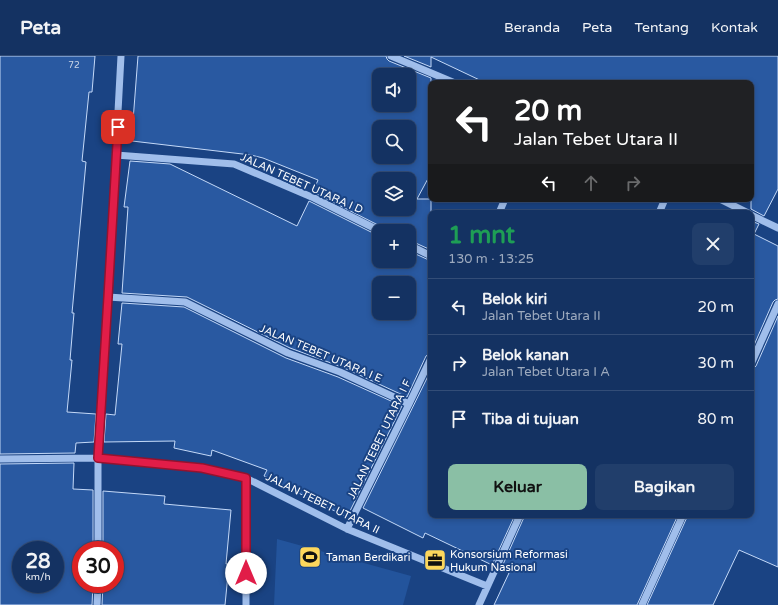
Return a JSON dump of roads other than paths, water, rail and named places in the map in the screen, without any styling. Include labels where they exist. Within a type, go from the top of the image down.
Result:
[{"type":"street","points":[[98,541],[98,458],[121,56]]},
{"type":"street","points":[[390,56],[447,80]]},
{"type":"street","name":"JALAN TEBET UTARA I D","points":[[116,155],[234,164],[314,198],[372,227]]},
{"type":"street","points":[[726,202],[742,210]]},
{"type":"street","points":[[754,216],[778,228]]},
{"type":"street","points":[[416,248],[428,254]]},
{"type":"street","name":"JALAN TEBET UTARA I E","points":[[108,297],[185,302],[288,353],[340,372],[410,404]]},
{"type":"street","points":[[754,357],[778,304]]},
{"type":"street","name":"JALAN TEBET UTARA I F","points":[[347,529],[410,404],[428,365]]},
{"type":"street","name":"JALAN TEBET UTARA II","points":[[0,459],[98,458],[202,468],[246,478],[347,529],[487,586]]},
{"type":"street","points":[[246,478],[246,605]]},
{"type":"street","points":[[479,605],[519,518]]},
{"type":"street","points":[[642,605],[682,518]]},
{"type":"street","points":[[97,605],[98,593]]},
{"type":"place","name":"Taman Berdikari","points":[[310,557]]},
{"type":"place","name":"Konsorsium Reformasi Hukum Nasional","points":[[435,560]]}]
